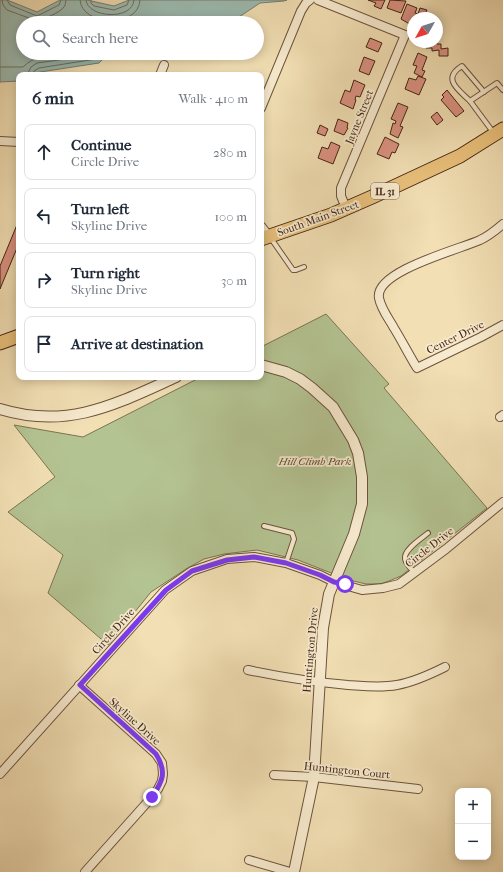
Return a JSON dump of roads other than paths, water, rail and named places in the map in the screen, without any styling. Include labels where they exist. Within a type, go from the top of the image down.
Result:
[{"type":"main road","name":"South Main Street","points":[[264,234],[331,215],[460,156],[499,131]]},
{"type":"main road","points":[[0,343],[16,337]]},
{"type":"street","points":[[264,101],[301,11],[310,0]]},
{"type":"street","name":"Jayne Street","points":[[318,0],[405,35],[341,188],[341,196],[346,208]]},
{"type":"street","points":[[161,72],[164,65]]},
{"type":"street","points":[[0,141],[16,142]]},
{"type":"street","name":"Center Drive","points":[[503,224],[479,240],[406,269],[383,284],[379,290],[379,297],[386,315],[417,368],[503,324]]},
{"type":"street","name":"Huntington Drive","points":[[264,366],[286,372],[300,379],[333,407],[353,440],[358,453],[362,477],[362,504],[354,534],[329,594],[323,628],[314,777],[294,872]]},
{"type":"street","points":[[0,409],[27,415],[66,416],[82,414],[111,406],[169,380]]},
{"type":"street","name":"Circle Drive","points":[[0,774],[166,590],[192,571],[227,560],[254,557],[286,563],[320,575],[334,582],[362,590],[383,588],[399,584],[446,549],[503,502]]},
{"type":"street","points":[[248,670],[282,678],[374,687],[395,686],[423,678],[445,667]]},
{"type":"street","name":"Skyline Drive","points":[[80,685],[156,754],[162,764],[163,774],[162,781],[152,797],[85,872]]},
{"type":"street","name":"Huntington Court","points":[[274,775],[314,777],[418,789]]},
{"type":"street","points":[[250,860],[290,872]]},
{"type":"lane","points":[[484,92],[462,66],[453,74],[452,79],[454,85],[499,131]]},
{"type":"lane","points":[[470,101],[498,83],[503,90]]},
{"type":"lane","points":[[264,234],[293,270],[304,267]]},
{"type":"lane","points":[[264,526],[292,533],[294,539],[286,563]]},
{"type":"lane","points":[[414,572],[405,560],[405,555],[412,546],[428,533]]},
{"type":"water","points":[[0,0],[7,0],[37,12],[60,0],[87,0],[114,6],[129,0],[287,0],[260,3],[240,16],[16,16],[16,60],[102,60],[99,63],[40,72],[16,72],[16,81],[0,82]]},
{"type":"park label","name":"Hill Climb Park","points":[[315,461]]}]
